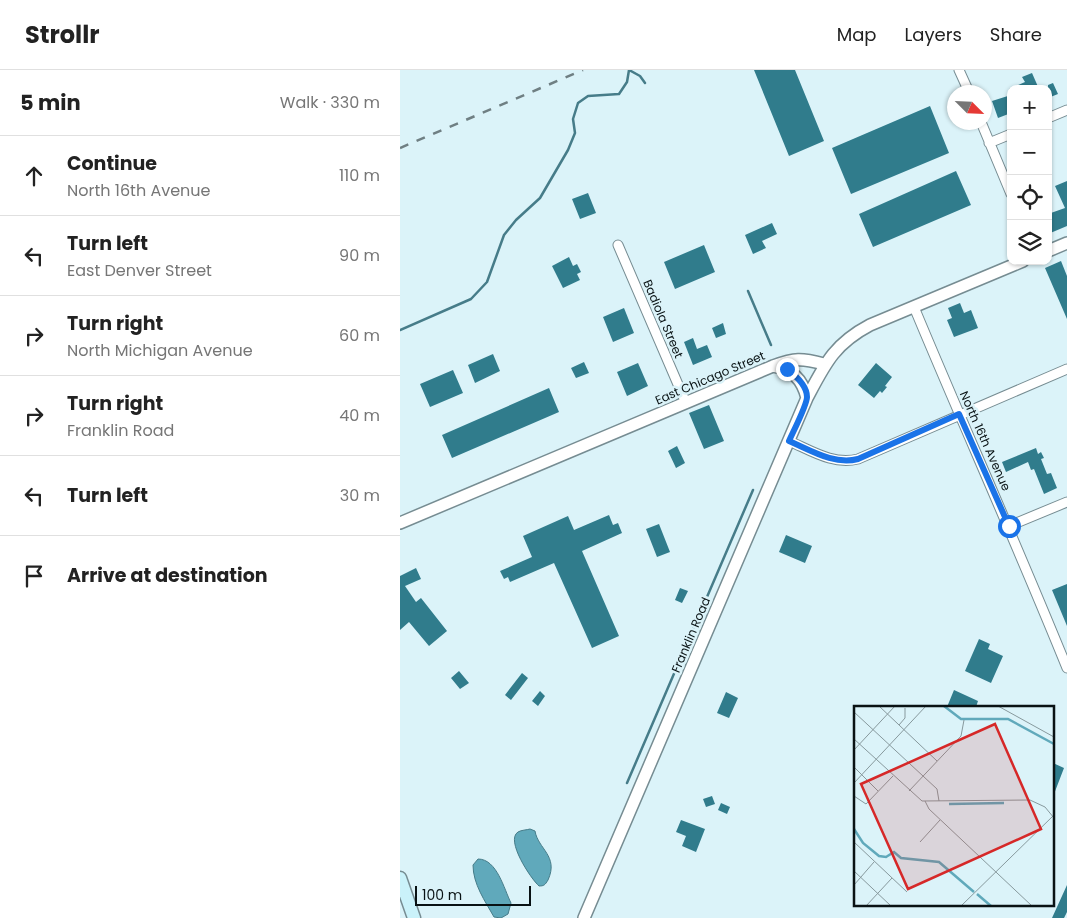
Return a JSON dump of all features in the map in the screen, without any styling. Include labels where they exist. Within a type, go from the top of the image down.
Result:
[{"type":"main road","points":[[400,878],[414,918]]},
{"type":"street","points":[[959,70],[966,85]]},
{"type":"street","points":[[1052,116],[1067,110]]},
{"type":"street","points":[[984,130],[1007,185]]},
{"type":"street","points":[[989,143],[1007,136]]},
{"type":"street","points":[[1052,249],[1067,243]]},
{"type":"street","name":"Badiola Street","points":[[618,244],[686,403]]},
{"type":"street","points":[[824,364],[834,351],[860,330],[1014,265]]},
{"type":"street","name":"North 16th Avenue","points":[[914,307],[1009,526],[1067,668]]},
{"type":"street","name":"East Chicago Street","points":[[400,522],[773,366],[791,360],[805,359],[824,364]]},
{"type":"street","name":"Franklin Road","points":[[584,918],[807,398],[824,364]]},
{"type":"street","points":[[773,366],[792,372],[804,387],[807,398]]},
{"type":"street","points":[[789,441],[835,460],[847,462],[858,459],[1067,369]]},
{"type":"street","points":[[1009,526],[1067,502]]},
{"type":"water","points":[[530,829],[535,831],[550,859],[551,872],[548,880],[542,886],[539,886],[525,868],[515,843],[515,836],[518,832]]},
{"type":"water","points":[[478,859],[485,860],[495,869],[511,903],[508,914],[501,918],[494,917],[477,886],[473,865]]},
{"type":"building","points":[[754,70],[795,70],[824,141],[789,156]]},
{"type":"building","points":[[1032,73],[1037,85],[1018,85],[1025,82],[1022,77]]},
{"type":"building","points":[[1053,83],[1058,94],[1052,96],[1052,85],[1048,85]]},
{"type":"building","points":[[1007,96],[1007,115],[998,118],[992,101]]},
{"type":"building","points":[[930,106],[949,153],[851,194],[832,148]]},
{"type":"building","points":[[956,171],[971,205],[873,247],[859,214]]},
{"type":"building","points":[[1067,181],[1067,226],[1052,232],[1052,213],[1065,208],[1055,186]]},
{"type":"building","points":[[588,193],[596,213],[580,219],[572,199]]},
{"type":"building","points":[[772,223],[777,234],[762,241],[766,248],[753,254],[745,235]]},
{"type":"building","points":[[704,245],[715,272],[675,289],[664,262]]},
{"type":"building","points":[[569,257],[573,266],[577,264],[581,272],[577,274],[580,280],[563,288],[552,266]]},
{"type":"building","points":[[1061,261],[1067,276],[1067,319],[1045,268]]},
{"type":"building","points":[[960,303],[964,313],[971,310],[978,328],[954,337],[947,320],[952,318],[948,308]]},
{"type":"building","points":[[624,308],[634,333],[613,342],[603,317]]},
{"type":"building","points":[[723,323],[726,334],[716,338],[712,328]]},
{"type":"building","points":[[693,338],[697,349],[707,345],[712,357],[693,365],[684,342]]},
{"type":"building","points":[[493,354],[500,371],[475,383],[468,365]]},
{"type":"building","points":[[584,362],[589,373],[576,378],[571,368]]},
{"type":"building","points":[[638,363],[648,386],[627,396],[617,372]]},
{"type":"building","points":[[876,363],[892,377],[882,393],[880,391],[874,398],[858,385]]},
{"type":"building","points":[[453,370],[463,393],[430,407],[420,384]]},
{"type":"building","points":[[549,388],[559,412],[452,458],[442,435]]},
{"type":"building","points":[[709,405],[724,441],[704,449],[689,413]]},
{"type":"building","points":[[677,446],[685,463],[676,468],[668,451]]},
{"type":"building","points":[[1036,448],[1038,454],[1041,452],[1044,458],[1041,459],[1047,474],[1051,473],[1057,488],[1044,494],[1034,469],[1031,470],[1028,462],[1006,472],[1002,462]]},
{"type":"building","points":[[609,515],[613,525],[618,523],[622,533],[582,551],[619,636],[592,648],[554,563],[510,582],[508,577],[504,579],[500,571],[532,557],[523,536],[568,516],[574,530]]},
{"type":"building","points":[[659,524],[670,552],[657,557],[646,529]]},
{"type":"building","points":[[786,535],[812,546],[805,563],[779,552]]},
{"type":"building","points":[[416,568],[421,579],[405,586],[416,602],[421,598],[447,631],[429,646],[409,622],[400,630],[400,576]]},
{"type":"building","points":[[1067,584],[1067,626],[1052,590]]},
{"type":"building","points":[[680,588],[688,591],[682,603],[675,600]]},
{"type":"building","points":[[979,639],[990,644],[988,649],[1003,656],[991,683],[965,671]]},
{"type":"building","points":[[459,671],[469,683],[460,689],[451,678]]},
{"type":"building","points":[[522,673],[528,678],[511,700],[505,695]]},
{"type":"building","points":[[954,690],[978,701],[976,706],[947,706]]},
{"type":"building","points":[[540,691],[545,696],[538,706],[532,701]]},
{"type":"building","points":[[726,692],[738,698],[729,718],[717,713]]},
{"type":"building","points":[[1054,763],[1064,768],[1054,794]]},
{"type":"building","points":[[712,796],[715,804],[706,807],[703,799]]},
{"type":"building","points":[[721,803],[730,807],[727,814],[718,810]]},
{"type":"building","points":[[681,820],[705,829],[696,852],[682,846],[686,836],[676,832]]},
{"type":"building","points":[[1067,885],[1067,912],[1064,918],[1052,918]]},
{"type":"waterway","points":[[629,70],[640,76],[645,83]]},
{"type":"waterway","points":[[400,330],[471,299],[487,282],[504,235],[516,220],[540,198],[568,150],[575,133],[573,119],[578,103],[588,96],[619,94],[627,82],[629,70]]},
{"type":"waterway","points":[[748,291],[771,345]]},
{"type":"waterway","points":[[627,783],[753,490]]},
{"type":"railway","points":[[400,148],[583,70]]},
{"type":"route","points":[[787,369],[792,372],[804,387],[807,398],[789,441],[835,460],[847,462],[858,459],[959,414],[1009,526]]}]
